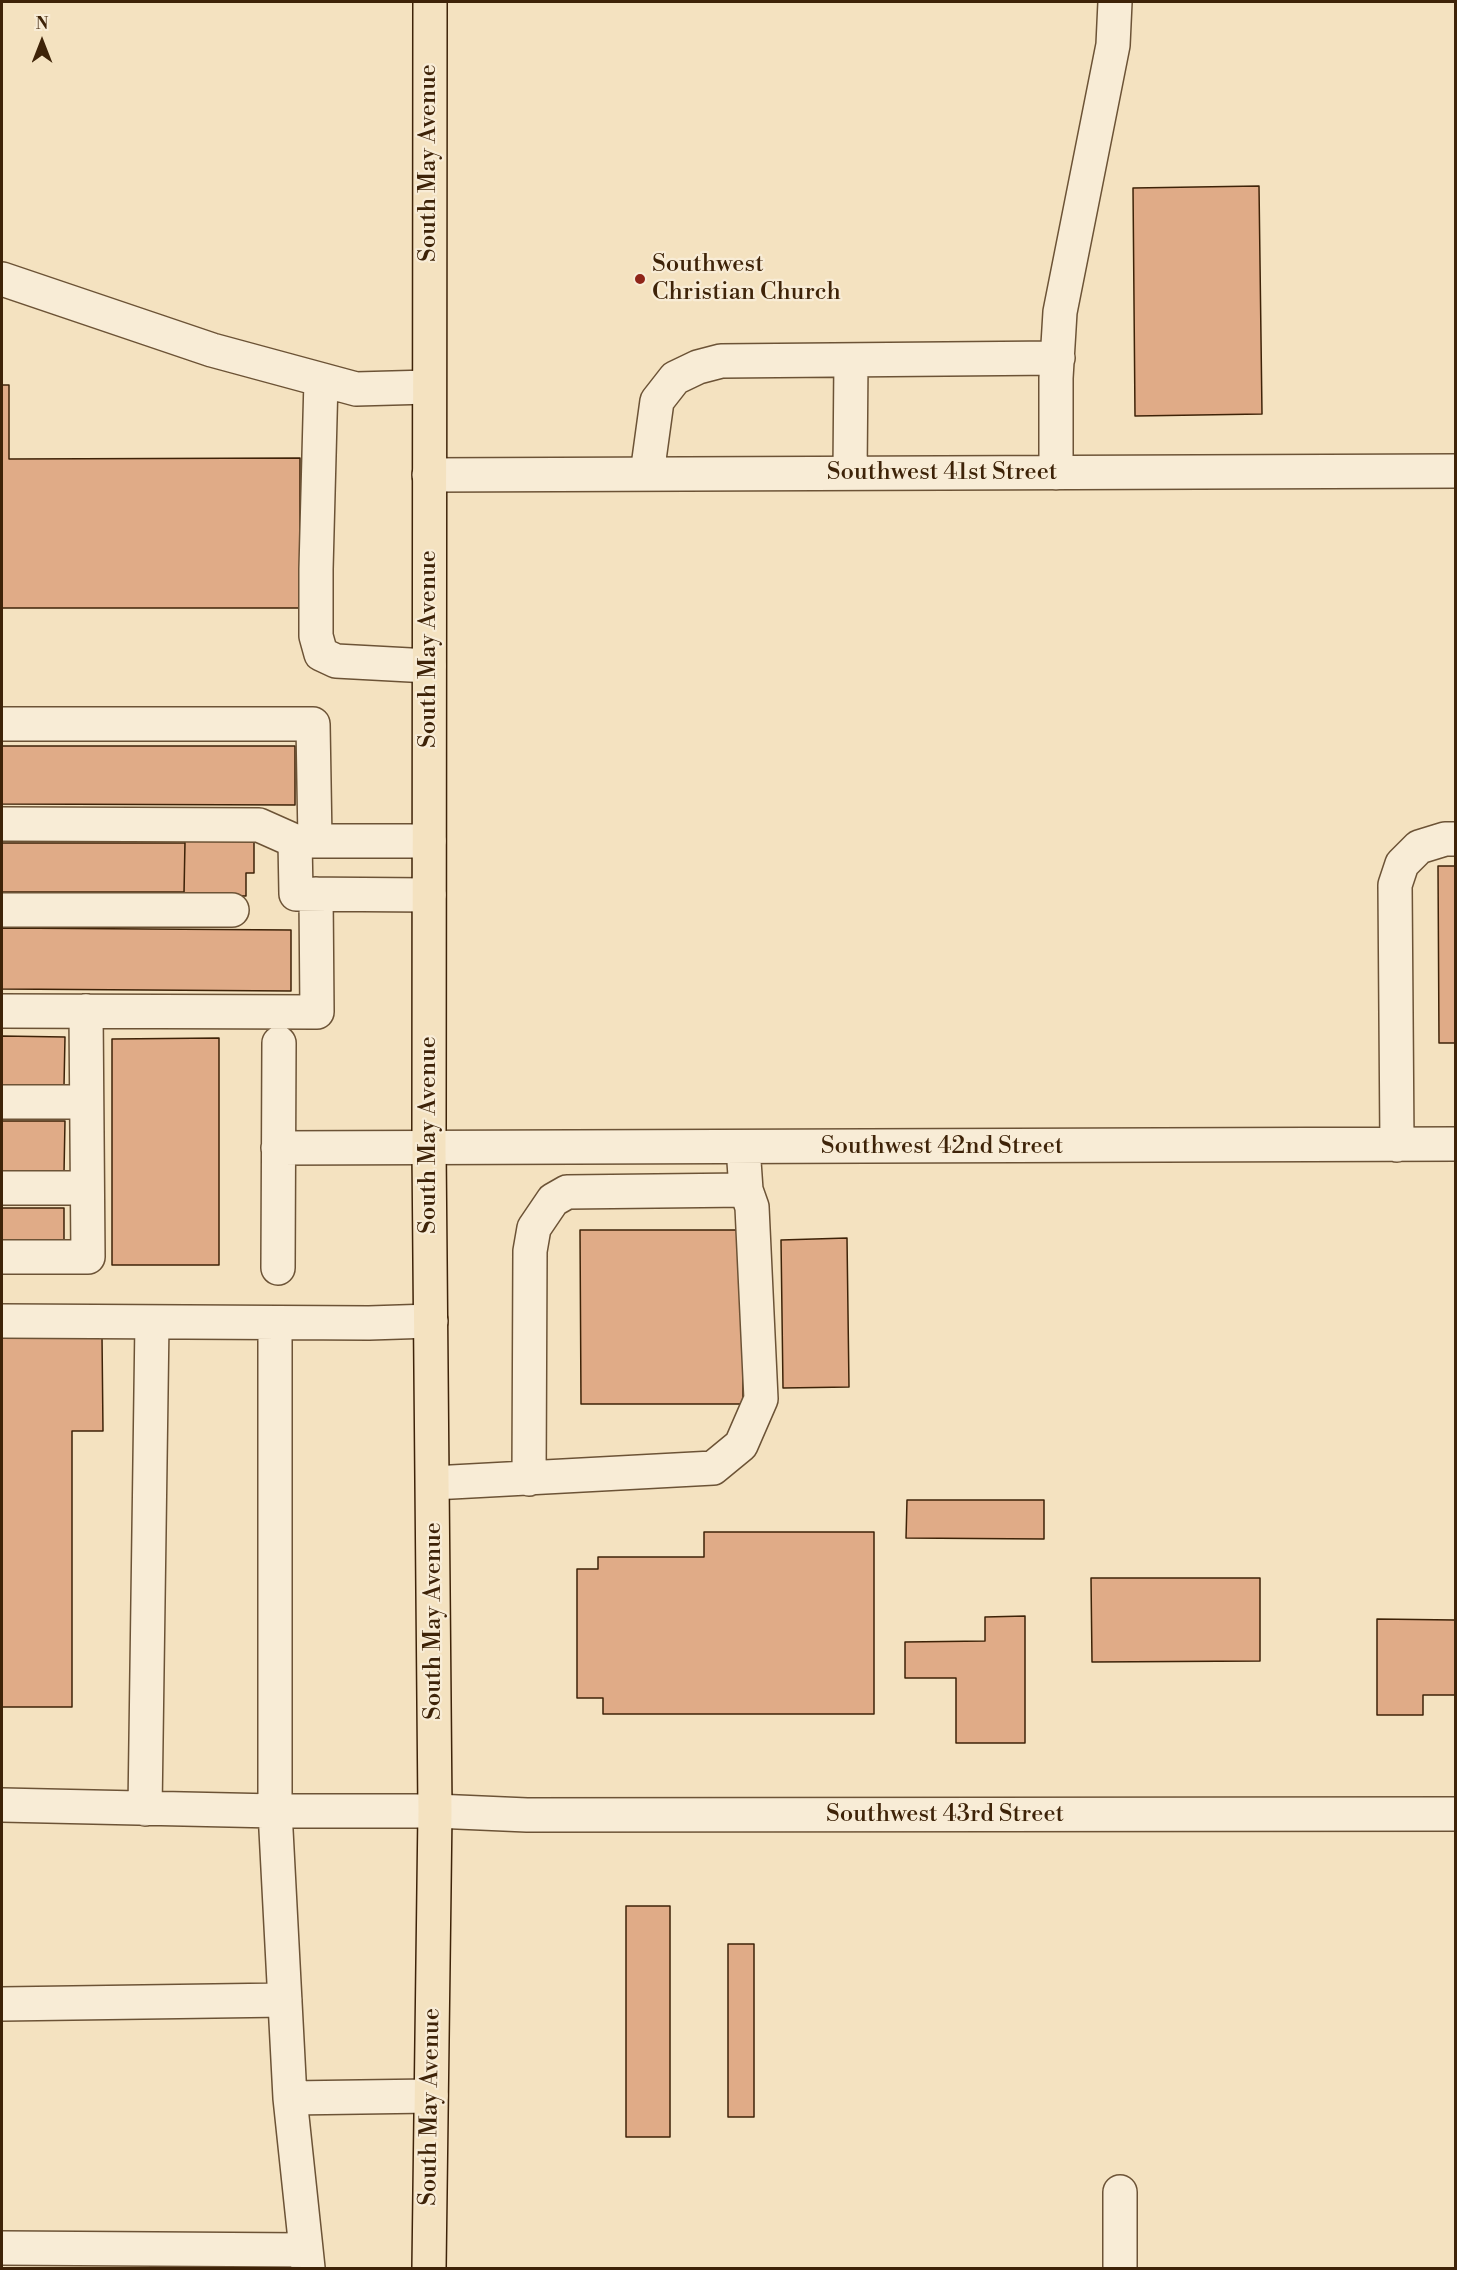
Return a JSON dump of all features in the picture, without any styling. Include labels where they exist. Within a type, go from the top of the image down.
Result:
[{"type":"main road","name":"South May Avenue","points":[[429,2268],[435,1811],[429,1149],[430,2]]},
{"type":"street","points":[[1056,473],[1060,312],[1113,45],[1115,2]]},
{"type":"street","points":[[2,279],[213,350],[356,389],[429,387]]},
{"type":"street","points":[[647,474],[657,401],[675,378],[698,367],[722,362],[1058,358]]},
{"type":"street","points":[[850,473],[851,360]]},
{"type":"street","points":[[321,380],[316,569],[316,636],[321,654],[336,662],[429,666]]},
{"type":"street","name":"Southwest 41st Street","points":[[429,475],[1455,471]]},
{"type":"street","points":[[2,724],[312,724],[305,841],[296,894],[429,895]]},
{"type":"street","points":[[2,824],[259,825],[305,841],[429,841]]},
{"type":"street","points":[[1397,1145],[1395,885],[1401,864],[1419,847],[1445,839],[1455,839]]},
{"type":"street","points":[[2,1011],[317,1012],[316,894]]},
{"type":"street","points":[[2,910],[232,910]]},
{"type":"street","points":[[2,1257],[88,1257],[86,1011]]},
{"type":"street","points":[[278,1268],[279,1043]]},
{"type":"street","points":[[2,1102],[86,1102]]},
{"type":"street","name":"Southwest 42nd Street","points":[[278,1148],[568,1149],[1455,1144]]},
{"type":"street","points":[[432,1484],[712,1468],[741,1445],[761,1399],[752,1206],[746,1190],[743,1148]]},
{"type":"street","points":[[567,1192],[568,1149]]},
{"type":"street","points":[[2,1188],[87,1188]]},
{"type":"street","points":[[529,1479],[530,1251],[534,1228],[553,1200],[567,1192],[746,1190]]},
{"type":"street","points":[[2,1321],[369,1323],[431,1321]]},
{"type":"street","points":[[145,1809],[152,1322]]},
{"type":"street","points":[[2,2248],[39,2258],[307,2259],[290,2098],[275,1811],[275,1323]]},
{"type":"street","name":"Southwest 43rd Street","points":[[2,1805],[275,1811],[435,1811],[527,1815],[1455,1814]]},
{"type":"street","points":[[2,2004],[285,2000]]},
{"type":"street","points":[[290,2098],[431,2096]]},
{"type":"street","points":[[1120,2192],[1120,2268]]},
{"type":"building","points":[[1259,186],[1262,414],[1135,416],[1133,188]]},
{"type":"building","points":[[2,385],[9,385],[9,459],[300,458],[300,608],[2,608]]},
{"type":"building","points":[[2,746],[295,746],[295,805],[2,804]]},
{"type":"building","points":[[185,840],[254,841],[254,873],[246,873],[246,896],[184,895]]},
{"type":"building","points":[[2,843],[185,843],[184,892],[2,892]]},
{"type":"building","points":[[1438,866],[1456,866],[1456,1043],[1439,1043]]},
{"type":"building","points":[[2,928],[291,930],[291,991],[2,989]]},
{"type":"building","points":[[2,1036],[65,1037],[64,1086],[2,1086]]},
{"type":"building","points":[[219,1038],[219,1265],[112,1265],[112,1039]]},
{"type":"building","points":[[2,1121],[65,1121],[64,1173],[2,1172]]},
{"type":"building","points":[[2,1208],[64,1208],[64,1249],[2,1249]]},
{"type":"building","points":[[580,1230],[743,1230],[743,1404],[581,1404]]},
{"type":"building","points":[[847,1238],[849,1387],[783,1388],[781,1240]]},
{"type":"building","points":[[102,1336],[103,1431],[72,1431],[72,1707],[2,1707],[2,1337]]},
{"type":"building","points":[[907,1500],[1044,1500],[1044,1539],[906,1538]]},
{"type":"building","points":[[704,1532],[874,1532],[874,1714],[603,1714],[603,1698],[577,1698],[577,1569],[598,1569],[598,1557],[704,1557]]},
{"type":"building","points":[[1091,1578],[1260,1578],[1260,1661],[1092,1662]]},
{"type":"building","points":[[1025,1616],[1025,1743],[956,1743],[956,1678],[905,1678],[905,1642],[985,1641],[985,1617]]},
{"type":"building","points":[[1377,1619],[1455,1620],[1455,1695],[1423,1695],[1423,1715],[1377,1715]]},
{"type":"building","points":[[626,1906],[670,1906],[670,2137],[626,2137]]},
{"type":"building","points":[[728,1944],[754,1944],[754,2117],[728,2117]]},
{"type":"place","name":"Southwest Christian Church","points":[[640,279]]}]
